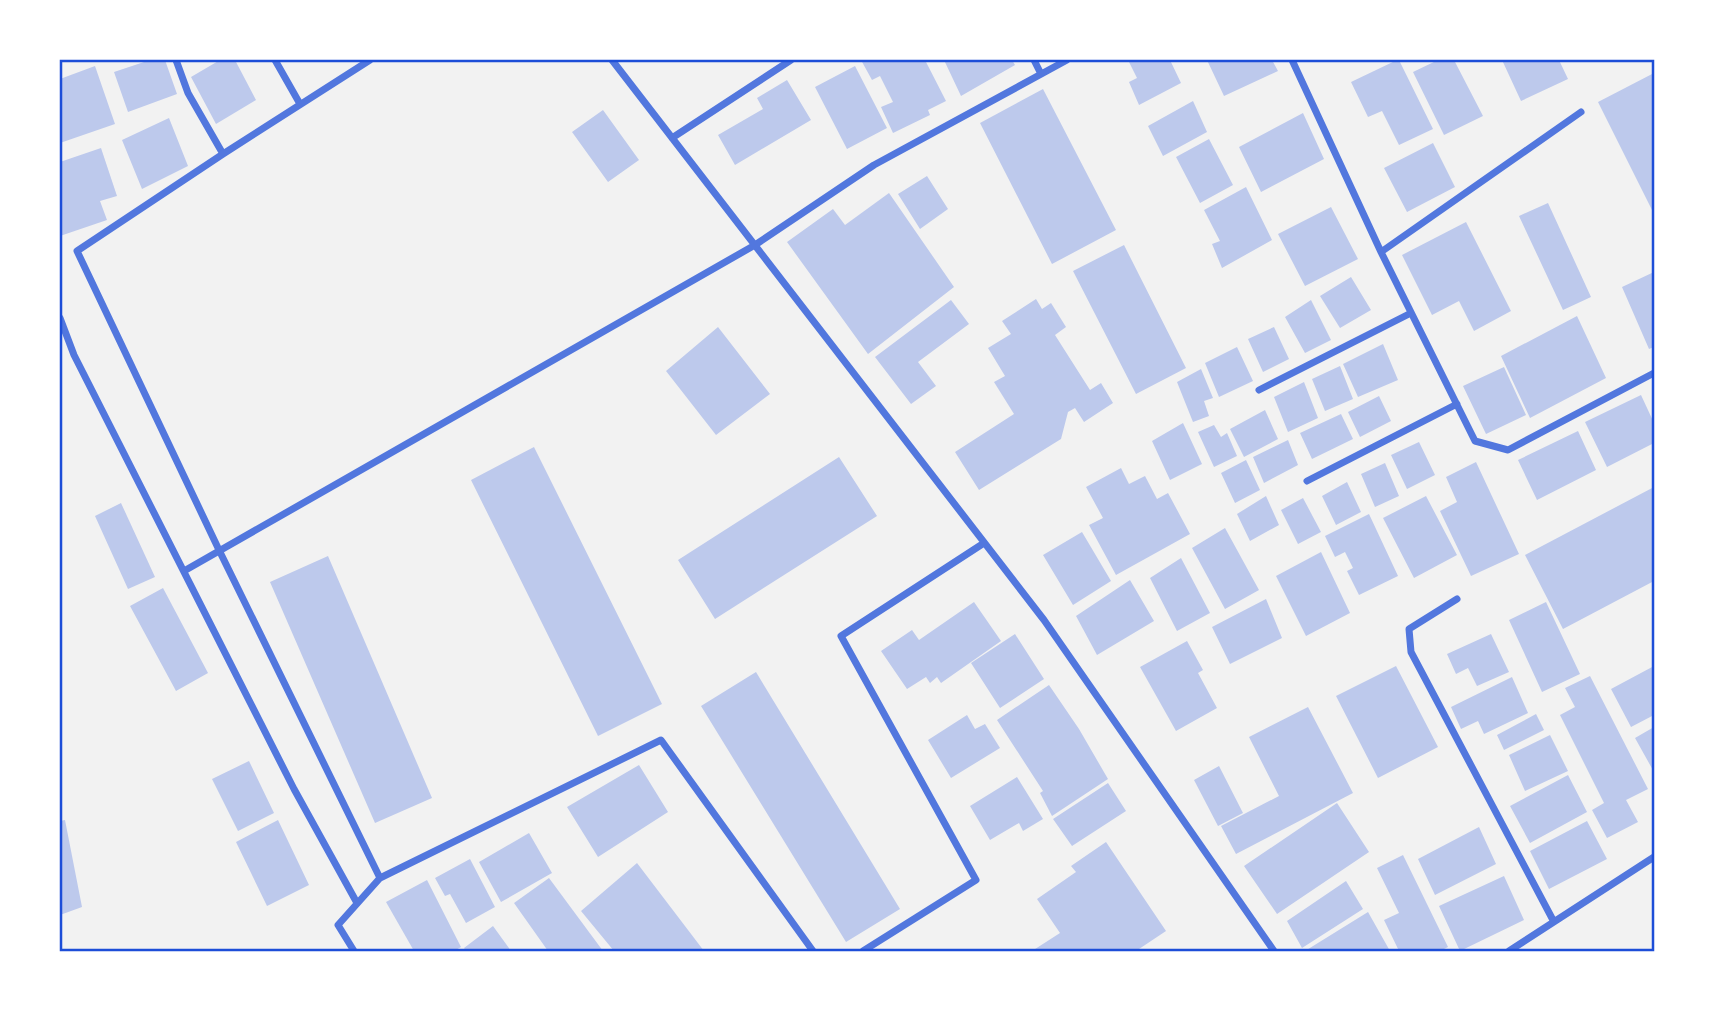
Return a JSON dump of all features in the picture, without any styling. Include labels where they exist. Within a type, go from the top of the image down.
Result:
[{"type":"street","points":[[176,60],[188,93],[223,154]]},
{"type":"street","points":[[275,60],[300,104]]},
{"type":"street","points":[[370,60],[78,251],[219,550],[380,878]]},
{"type":"street","points":[[612,60],[1044,620],[1274,951]]},
{"type":"street","points":[[672,138],[790,60]]},
{"type":"street","points":[[1034,60],[1041,74]]},
{"type":"street","points":[[184,570],[755,245],[874,165],[1067,60]]},
{"type":"street","points":[[1292,60],[1381,253],[1475,441],[1508,450],[1654,373]]},
{"type":"street","points":[[1381,253],[1581,112]]},
{"type":"street","points":[[1259,390],[1411,313]]},
{"type":"street","points":[[60,318],[74,355],[294,789],[357,903]]},
{"type":"street","points":[[1307,481],[1457,404]]},
{"type":"street","points":[[863,951],[976,880],[841,636],[984,543]]},
{"type":"street","points":[[1457,599],[1409,629],[1411,652],[1554,922]]},
{"type":"street","points":[[354,951],[338,925],[380,878],[662,740],[813,951]]},
{"type":"street","points":[[1509,951],[1654,857]]},
{"type":"building","points":[[150,60],[165,60],[177,94],[128,112],[114,72]]},
{"type":"building","points":[[220,60],[235,60],[256,100],[216,124],[191,77]]},
{"type":"building","points":[[861,60],[925,60],[946,101],[928,110],[930,115],[893,133],[881,107],[893,102],[880,76],[872,80]]},
{"type":"building","points":[[944,60],[1012,60],[1015,65],[961,96]]},
{"type":"building","points":[[1128,60],[1170,60],[1181,83],[1139,105],[1129,82],[1137,78]]},
{"type":"building","points":[[1207,60],[1272,60],[1278,71],[1224,96]]},
{"type":"building","points":[[1397,60],[1433,129],[1399,145],[1382,111],[1368,117],[1351,82]]},
{"type":"building","points":[[1438,60],[1454,60],[1483,116],[1444,135],[1413,72]]},
{"type":"building","points":[[1502,60],[1559,60],[1568,79],[1521,101]]},
{"type":"building","points":[[95,66],[115,124],[60,143],[60,79]]},
{"type":"building","points":[[855,66],[887,128],[847,149],[815,87]]},
{"type":"building","points":[[1654,73],[1654,214],[1598,102]]},
{"type":"building","points":[[787,80],[811,120],[735,165],[718,135],[763,109],[757,98]]},
{"type":"building","points":[[1043,89],[1116,230],[1052,264],[980,123]]},
{"type":"building","points":[[1193,101],[1207,132],[1163,156],[1148,126]]},
{"type":"building","points":[[603,110],[639,160],[608,182],[572,132]]},
{"type":"building","points":[[1303,113],[1324,159],[1261,192],[1239,147]]},
{"type":"building","points":[[169,118],[188,166],[142,189],[122,140]]},
{"type":"building","points":[[1209,139],[1233,185],[1200,203],[1176,157]]},
{"type":"building","points":[[1433,143],[1455,187],[1407,212],[1384,168]]},
{"type":"building","points":[[101,148],[117,196],[100,201],[107,220],[60,236],[60,162]]},
{"type":"building","points":[[927,176],[948,209],[920,229],[898,194]]},
{"type":"building","points":[[1246,187],[1272,240],[1222,268],[1212,244],[1220,241],[1204,210]]},
{"type":"building","points":[[889,193],[954,287],[868,354],[787,242],[833,209],[845,225]]},
{"type":"building","points":[[1548,203],[1591,297],[1563,310],[1519,216]]},
{"type":"building","points":[[1331,207],[1358,259],[1305,286],[1278,234]]},
{"type":"building","points":[[1466,222],[1511,311],[1474,331],[1459,301],[1432,315],[1402,255]]},
{"type":"building","points":[[1124,245],[1186,368],[1136,394],[1073,271]]},
{"type":"building","points":[[1654,272],[1654,347],[1649,349],[1622,287]]},
{"type":"building","points":[[1351,277],[1371,310],[1340,328],[1320,296]]},
{"type":"building","points":[[1036,299],[1042,309],[1051,303],[1066,327],[1055,335],[1090,390],[1101,383],[1113,403],[1084,422],[1075,408],[1068,412],[1061,439],[979,490],[955,452],[1014,414],[994,382],[1005,376],[988,348],[1011,334],[1002,321]]},
{"type":"building","points":[[951,300],[969,324],[918,362],[936,386],[911,404],[875,357]]},
{"type":"building","points":[[1311,300],[1331,340],[1305,353],[1285,317]]},
{"type":"building","points":[[1577,316],[1606,378],[1530,418],[1501,356]]},
{"type":"building","points":[[718,327],[770,394],[716,435],[666,371]]},
{"type":"building","points":[[1274,327],[1289,359],[1263,372],[1248,339]]},
{"type":"building","points":[[1383,344],[1398,380],[1358,397],[1343,364]]},
{"type":"building","points":[[1237,347],[1253,381],[1219,397],[1205,363]]},
{"type":"building","points":[[1340,366],[1353,399],[1325,411],[1312,379]]},
{"type":"building","points":[[1504,367],[1526,415],[1486,434],[1463,386]]},
{"type":"building","points":[[1201,369],[1213,398],[1204,401],[1209,416],[1193,422],[1177,382]]},
{"type":"building","points":[[1304,382],[1318,418],[1288,432],[1274,397]]},
{"type":"building","points":[[1641,395],[1654,423],[1654,443],[1607,467],[1585,422]]},
{"type":"building","points":[[1379,396],[1391,421],[1360,437],[1348,412]]},
{"type":"building","points":[[1265,410],[1278,439],[1244,457],[1230,429]]},
{"type":"building","points":[[1341,414],[1353,439],[1312,459],[1300,433]]},
{"type":"building","points":[[1183,423],[1202,464],[1170,480],[1152,441]]},
{"type":"building","points":[[1214,425],[1221,437],[1227,433],[1237,456],[1214,467],[1198,432]]},
{"type":"building","points":[[1578,431],[1596,470],[1537,500],[1518,460]]},
{"type":"building","points":[[1288,440],[1298,465],[1264,483],[1253,457]]},
{"type":"building","points":[[1419,442],[1435,475],[1407,489],[1391,455]]},
{"type":"building","points":[[534,447],[662,704],[598,736],[471,480]]},
{"type":"building","points":[[839,457],[877,516],[715,619],[678,560]]},
{"type":"building","points":[[1246,460],[1260,490],[1235,503],[1221,473]]},
{"type":"building","points":[[1476,462],[1519,554],[1471,576],[1440,511],[1457,502],[1446,477]]},
{"type":"building","points":[[1385,463],[1399,496],[1375,507],[1361,474]]},
{"type":"building","points":[[1121,468],[1129,484],[1145,476],[1157,499],[1168,493],[1190,534],[1116,575],[1089,525],[1103,518],[1086,487]]},
{"type":"building","points":[[1347,482],[1361,512],[1336,525],[1322,496]]},
{"type":"building","points":[[1654,487],[1654,581],[1563,629],[1525,555]]},
{"type":"building","points":[[1266,496],[1279,525],[1250,541],[1237,514]]},
{"type":"building","points":[[1426,496],[1457,555],[1414,578],[1383,518]]},
{"type":"building","points":[[1303,498],[1321,532],[1298,544],[1281,510]]},
{"type":"building","points":[[121,503],[155,577],[128,589],[95,516]]},
{"type":"building","points":[[1369,514],[1398,576],[1359,595],[1347,571],[1353,568],[1345,552],[1335,557],[1325,536]]},
{"type":"building","points":[[1225,528],[1259,590],[1225,609],[1192,548]]},
{"type":"building","points":[[1082,532],[1111,581],[1073,605],[1043,555]]},
{"type":"building","points":[[1321,552],[1350,613],[1306,636],[1276,576]]},
{"type":"building","points":[[328,556],[432,798],[375,823],[270,582]]},
{"type":"building","points":[[1181,558],[1210,613],[1177,631],[1150,578]]},
{"type":"building","points":[[1130,580],[1154,621],[1097,655],[1076,616]]},
{"type":"building","points":[[163,588],[208,673],[176,691],[130,606]]},
{"type":"building","points":[[1266,599],[1282,638],[1230,664],[1212,627]]},
{"type":"building","points":[[974,602],[1001,641],[941,683],[937,677],[930,683],[926,677],[907,689],[881,651],[912,630],[919,640]]},
{"type":"building","points":[[1546,602],[1580,674],[1542,692],[1509,620]]},
{"type":"building","points":[[1015,634],[1044,679],[1000,708],[971,663]]},
{"type":"building","points":[[1491,634],[1509,672],[1477,686],[1468,668],[1456,674],[1447,654]]},
{"type":"building","points":[[1187,641],[1203,670],[1198,673],[1217,708],[1176,731],[1140,667]]},
{"type":"building","points":[[1396,666],[1438,747],[1378,778],[1336,696]]},
{"type":"building","points":[[1654,666],[1654,715],[1631,727],[1611,689]]},
{"type":"building","points":[[756,672],[900,909],[846,942],[701,706]]},
{"type":"building","points":[[1590,676],[1648,789],[1626,800],[1638,822],[1607,838],[1592,810],[1604,803],[1560,715],[1575,707],[1565,688]]},
{"type":"building","points":[[1512,677],[1528,713],[1484,734],[1478,721],[1461,729],[1451,707]]},
{"type":"building","points":[[1049,685],[1108,779],[1052,816],[1040,793],[1043,791],[997,720]]},
{"type":"building","points":[[1308,707],[1353,793],[1236,854],[1221,826],[1279,796],[1249,737]]},
{"type":"building","points":[[1536,714],[1544,730],[1504,750],[1497,735]]},
{"type":"building","points":[[967,715],[975,729],[985,724],[1000,748],[951,778],[928,740]]},
{"type":"building","points":[[1654,727],[1654,772],[1635,738]]},
{"type":"building","points":[[1550,735],[1568,771],[1525,791],[1509,755]]},
{"type":"building","points":[[249,761],[274,813],[238,831],[212,779]]},
{"type":"building","points":[[639,765],[668,812],[598,857],[567,807]]},
{"type":"building","points":[[1219,766],[1243,813],[1218,826],[1194,780]]},
{"type":"building","points":[[1568,775],[1587,812],[1530,843],[1510,806]]},
{"type":"building","points":[[1017,777],[1043,819],[1023,831],[1019,823],[990,840],[970,806]]},
{"type":"building","points":[[1108,783],[1126,811],[1072,846],[1053,819]]},
{"type":"building","points":[[1337,803],[1369,852],[1277,914],[1244,866]]},
{"type":"building","points":[[65,820],[82,907],[60,915],[60,821]]},
{"type":"building","points":[[278,820],[309,885],[267,906],[236,842]]},
{"type":"building","points":[[1587,821],[1607,859],[1549,889],[1530,851]]},
{"type":"building","points":[[1479,827],[1496,864],[1435,895],[1418,859]]},
{"type":"building","points":[[529,833],[552,873],[501,902],[479,862]]},
{"type":"building","points":[[1106,842],[1166,931],[1136,951],[1032,951],[1060,933],[1037,899],[1076,872],[1071,866]]},
{"type":"building","points":[[1403,855],[1448,947],[1440,951],[1399,951],[1384,920],[1399,913],[1377,868]]},
{"type":"building","points":[[470,859],[495,907],[466,923],[450,894],[445,896],[435,878]]},
{"type":"building","points":[[637,863],[704,951],[614,951],[581,911]]},
{"type":"building","points":[[1504,876],[1524,920],[1460,951],[1439,906]]},
{"type":"building","points":[[549,878],[603,951],[548,951],[514,903]]},
{"type":"building","points":[[427,880],[461,947],[454,951],[414,951],[386,902]]},
{"type":"building","points":[[1346,881],[1363,909],[1302,948],[1287,921]]},
{"type":"building","points":[[1368,912],[1390,951],[1305,951]]},
{"type":"building","points":[[493,926],[511,951],[466,951],[464,948]]}]
